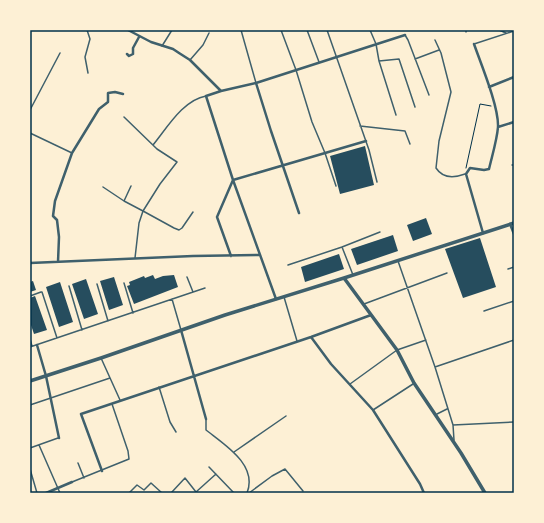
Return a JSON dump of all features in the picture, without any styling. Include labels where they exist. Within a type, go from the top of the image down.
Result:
[{"type":"street","points":[[128,30],[139,37],[172,49],[190,60],[222,91]]},
{"type":"street","points":[[276,299],[233,180],[206,96],[256,83],[405,35]]},
{"type":"street","points":[[127,54],[129,56],[133,54],[133,48],[139,37]]},
{"type":"street","points":[[474,44],[495,107],[498,127],[488,169],[484,170],[470,168],[466,174],[483,233]]},
{"type":"street","points":[[489,87],[514,77]]},
{"type":"street","points":[[256,83],[282,166],[299,213]]},
{"type":"street","points":[[58,262],[59,237],[57,220],[53,216],[55,201],[72,153],[99,109],[108,102],[108,93],[115,92],[122,94]]},
{"type":"street","points":[[498,127],[514,122]]},
{"type":"street","points":[[233,180],[366,141]]},
{"type":"street","points":[[231,256],[217,217],[233,180]]},
{"type":"street","points":[[30,381],[225,315],[398,261],[512,223],[514,234]]},
{"type":"street","points":[[30,263],[135,258],[260,255]]},
{"type":"street","points":[[344,278],[396,350],[414,383],[485,493]]},
{"type":"street","points":[[102,471],[81,414],[297,341],[312,338],[371,315]]},
{"type":"street","points":[[181,330],[206,419]]},
{"type":"street","points":[[312,338],[349,385],[373,410],[420,484],[424,493]]},
{"type":"street","points":[[38,345],[59,438]]},
{"type":"street","points":[[46,493],[72,482]]},
{"type":"lane","points":[[87,30],[90,39],[85,57],[88,73]]},
{"type":"lane","points":[[162,46],[172,30]]},
{"type":"lane","points":[[241,30],[256,83]]},
{"type":"lane","points":[[281,30],[296,70],[312,122],[326,153],[336,186]]},
{"type":"lane","points":[[307,30],[319,62]]},
{"type":"lane","points":[[327,30],[366,141],[377,182]]},
{"type":"lane","points":[[370,30],[376,44],[379,61],[396,115]]},
{"type":"lane","points":[[499,30],[506,33]]},
{"type":"lane","points":[[474,44],[514,30]]},
{"type":"lane","points":[[190,60],[202,45],[208,33]]},
{"type":"lane","points":[[405,35],[429,95]]},
{"type":"lane","points":[[435,40],[451,92],[439,141],[435,167],[438,172],[449,178],[466,174]]},
{"type":"lane","points":[[415,59],[439,50]]},
{"type":"lane","points":[[30,110],[60,53]]},
{"type":"lane","points":[[379,61],[399,59],[416,107]]},
{"type":"lane","points":[[153,145],[174,118],[185,107],[197,99],[206,96]]},
{"type":"lane","points":[[124,117],[153,145],[177,162],[160,184],[143,211],[139,223],[135,258]]},
{"type":"lane","points":[[360,126],[405,131],[410,144]]},
{"type":"lane","points":[[30,133],[72,153]]},
{"type":"lane","points":[[103,186],[124,201],[179,230],[193,212]]},
{"type":"lane","points":[[124,201],[131,186]]},
{"type":"lane","points":[[288,265],[342,247],[380,232]]},
{"type":"lane","points":[[342,247],[353,275]]},
{"type":"lane","points":[[398,261],[407,289],[427,340],[453,425],[454,444]]},
{"type":"lane","points":[[508,270],[514,267]]},
{"type":"lane","points":[[363,305],[447,273]]},
{"type":"lane","points":[[187,277],[193,292]]},
{"type":"lane","points":[[124,283],[133,313]]},
{"type":"lane","points":[[97,284],[108,321]]},
{"type":"lane","points":[[69,286],[82,330]]},
{"type":"lane","points":[[30,339],[31,346],[38,345],[205,288]]},
{"type":"lane","points":[[30,296],[42,292],[57,338]]},
{"type":"lane","points":[[284,297],[297,341]]},
{"type":"lane","points":[[172,299],[181,330]]},
{"type":"lane","points":[[484,311],[514,301]]},
{"type":"lane","points":[[349,385],[396,350],[427,340]]},
{"type":"lane","points":[[435,367],[514,340]]},
{"type":"lane","points":[[101,358],[120,400]]},
{"type":"lane","points":[[30,405],[110,378]]},
{"type":"lane","points":[[373,410],[414,383]]},
{"type":"lane","points":[[159,387],[170,422],[176,432]]},
{"type":"lane","points":[[72,482],[102,471],[127,460],[129,457],[112,403]]},
{"type":"lane","points":[[435,415],[448,409]]},
{"type":"lane","points":[[234,452],[286,416]]},
{"type":"lane","points":[[206,419],[206,430],[234,452],[243,463],[250,486],[248,493]]},
{"type":"lane","points":[[453,425],[514,422]]},
{"type":"lane","points":[[30,448],[59,438]]},
{"type":"lane","points":[[40,445],[60,493]]},
{"type":"lane","points":[[78,463],[84,478]]},
{"type":"lane","points":[[209,467],[234,493]]},
{"type":"lane","points":[[248,493],[272,476],[285,469],[302,492]]},
{"type":"lane","points":[[30,470],[36,493]]},
{"type":"lane","points":[[171,493],[185,478],[196,492],[216,474]]},
{"type":"lane","points":[[129,493],[137,485],[144,490],[151,483],[162,493]]},
{"type":"path","points":[[466,174],[466,166],[480,104],[495,107]]},
{"type":"building","points":[[365,146],[374,185],[340,194],[330,156]]},
{"type":"building","points":[[426,218],[432,234],[413,241],[407,225]]},
{"type":"building","points":[[393,235],[398,251],[357,265],[351,249]]},
{"type":"building","points":[[480,238],[496,287],[463,298],[445,249]]},
{"type":"building","points":[[339,254],[344,269],[305,282],[301,267]]},
{"type":"building","points":[[153,275],[155,279],[163,276],[174,275],[178,287],[134,304],[127,286],[130,285],[129,282],[144,276],[145,278]]},
{"type":"building","points":[[114,277],[123,305],[109,310],[100,281]]},
{"type":"building","points":[[86,279],[98,314],[84,319],[72,284]]},
{"type":"building","points":[[33,281],[36,290],[30,292],[30,282]]},
{"type":"building","points":[[60,282],[73,322],[59,327],[46,287]]},
{"type":"building","points":[[35,296],[47,330],[34,334],[30,322],[30,298]]}]
